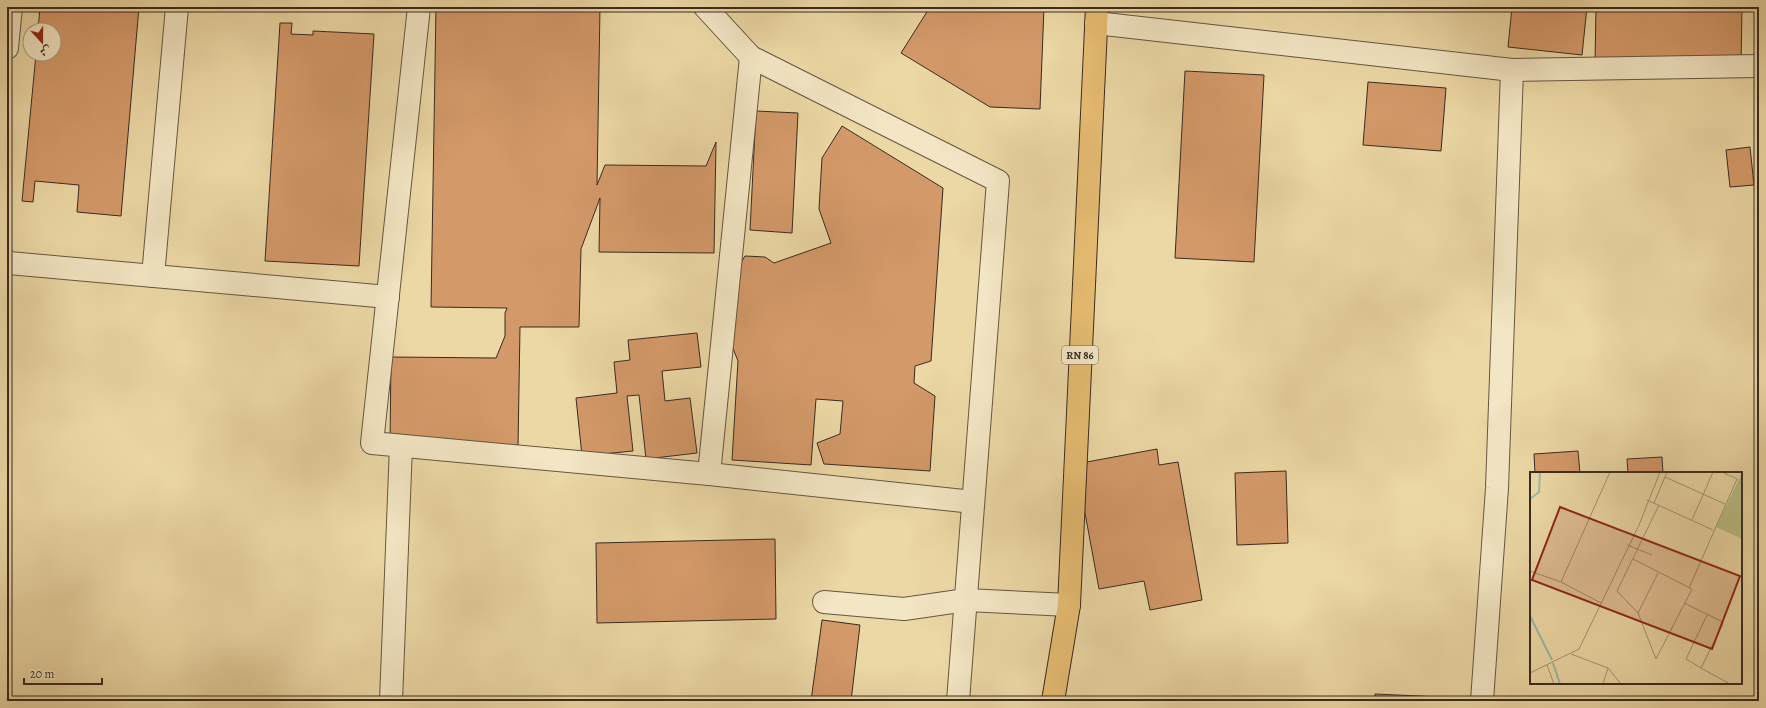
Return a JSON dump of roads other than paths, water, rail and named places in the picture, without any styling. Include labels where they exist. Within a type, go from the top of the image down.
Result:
[{"type":"main road","name":"RN 86","points":[[1053,701],[1069,604],[1096,15]]},
{"type":"street","points":[[7,48],[11,7]]},
{"type":"street","points":[[153,276],[177,7]]},
{"type":"street","points":[[419,7],[372,443],[709,474],[974,502]]},
{"type":"street","points":[[705,7],[751,57],[998,181],[958,701]]},
{"type":"street","points":[[1096,15],[1512,70],[1759,66]]},
{"type":"street","points":[[709,474],[751,57]]},
{"type":"street","points":[[1482,701],[1496,488],[1512,70]]},
{"type":"street","points":[[7,260],[9,263],[388,297]]},
{"type":"street","points":[[391,701],[401,446]]},
{"type":"street","points":[[824,602],[904,609],[966,600],[1069,604]]}]
